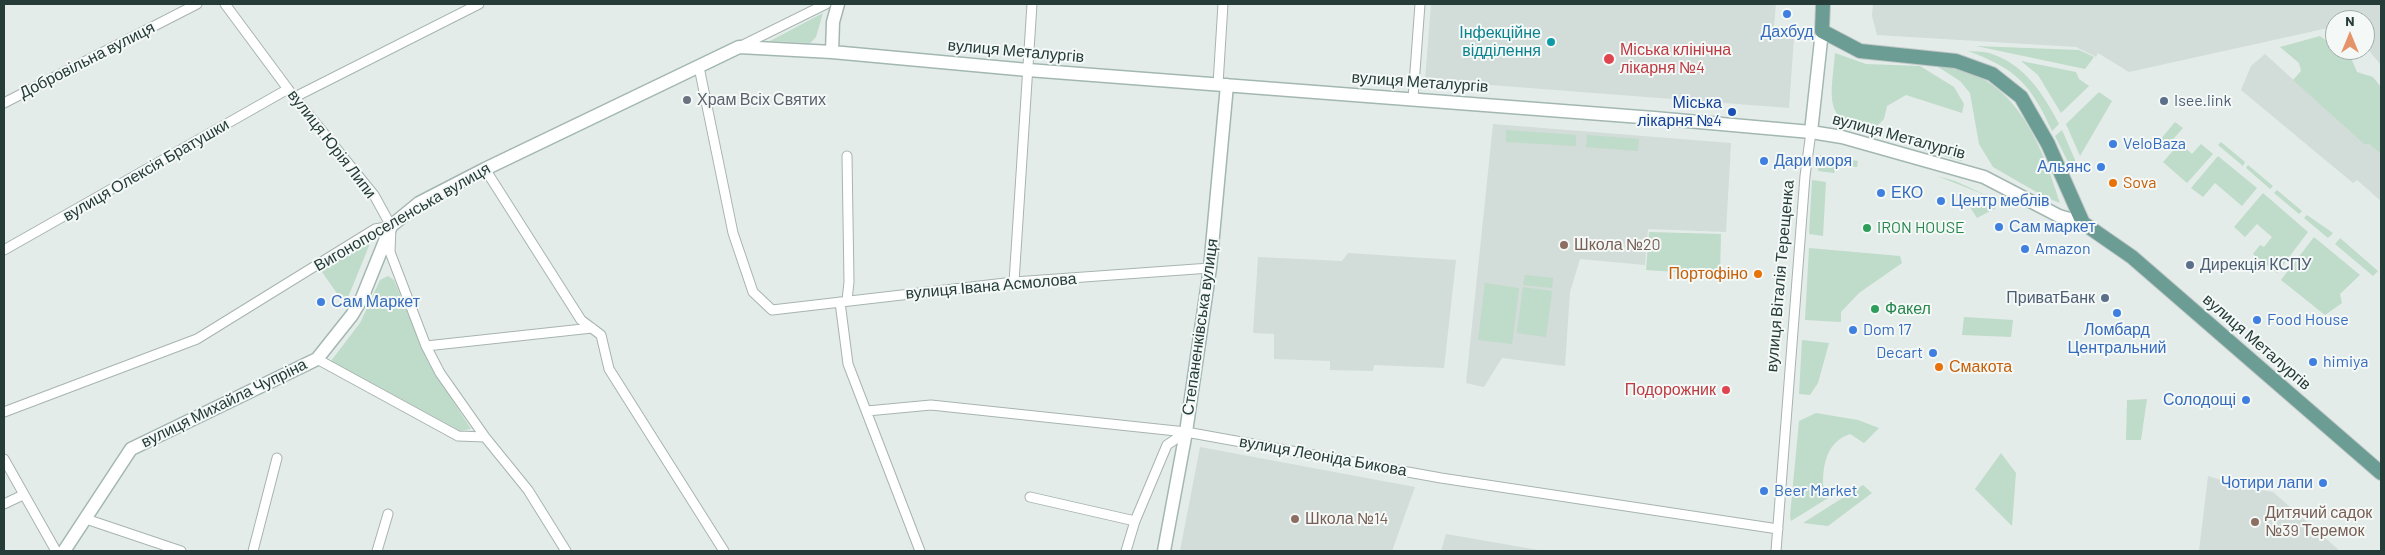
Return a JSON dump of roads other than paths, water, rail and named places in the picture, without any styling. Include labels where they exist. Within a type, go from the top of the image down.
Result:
[{"type":"main road","points":[[832,52],[833,22],[838,4]]},
{"type":"main road","name":"вулиця Віталія Терещенка","points":[[1811,132],[1822,31],[1823,4]]},
{"type":"main road","points":[[1822,31],[1860,51],[1956,61],[1992,74],[2021,98],[2048,144],[2083,223]]},
{"type":"main road","name":"вулиця Металургів","points":[[739,47],[832,52],[1028,70],[1413,98],[1811,132],[1848,138],[1984,177],[2059,216],[2083,223],[2132,257],[2381,473]]},
{"type":"main road","name":"Вигонопоселенська вулиця","points":[[391,226],[419,203],[485,169],[739,47]]},
{"type":"main road","name":"Степаненківська вулиця","points":[[1186,432],[1210,268],[1223,84]]},
{"type":"main road","name":"вулиця Михайла Чупріна","points":[[64,551],[130,449],[317,359],[352,315],[391,226]]},
{"type":"main road","points":[[1164,551],[1186,432]]},
{"type":"street","name":"Добровільна вулиця","points":[[4,103],[197,4]]},
{"type":"street","name":"вулиця Юрія Липи","points":[[225,4],[288,89],[374,196],[391,226]]},
{"type":"street","points":[[295,97],[479,4]]},
{"type":"street","name":"Вигонопоселенська вулиця","points":[[739,47],[826,4]]},
{"type":"street","points":[[1014,282],[1032,4]]},
{"type":"street","name":"Степаненківська вулиця","points":[[1223,4],[1223,84]]},
{"type":"street","points":[[1413,98],[1420,4]]},
{"type":"street","name":"вулиця Івана Асмолова","points":[[699,67],[733,233],[753,292],[772,310],[1014,282],[1210,268]]},
{"type":"street","name":"вулиця Олексія Братушки","points":[[4,250],[288,89]]},
{"type":"street","name":"вулиця Віталія Терещенка","points":[[1776,551],[1805,176],[1811,132]]},
{"type":"street","points":[[847,156],[849,282],[844,301],[848,364],[920,551]]},
{"type":"street","points":[[485,169],[581,320],[601,335],[609,369],[724,551]]},
{"type":"street","points":[[391,226],[390,252],[426,346],[440,373],[485,437],[528,490],[566,551]]},
{"type":"street","name":"Вигонопоселенська вулиця","points":[[4,412],[198,338],[375,229],[391,226]]},
{"type":"street","points":[[426,346],[592,328]]},
{"type":"street","points":[[317,359],[458,436],[485,437]]},
{"type":"street","name":"вулиця Леоніда Бикова","points":[[867,411],[931,405],[1186,432],[1441,478],[1778,530]]},
{"type":"street","name":"Степаненківська вулиця","points":[[1126,551],[1135,521],[1167,445],[1186,432]]},
{"type":"street","points":[[253,551],[277,458]]},
{"type":"street","points":[[4,459],[56,551]]},
{"type":"street","points":[[4,504],[23,495]]},
{"type":"street","points":[[1030,497],[1135,521]]},
{"type":"street","points":[[377,551],[388,514]]},
{"type":"street","points":[[86,519],[181,551]]},
{"type":"place","name":"Дахбуд","points":[[1787,14]]},
{"type":"place","name":"Інфекційне відділення","points":[[1551,42]]},
{"type":"place","name":"Міська клінічна лікарня №4","points":[[1609,59]]},
{"type":"place","name":"Храм Всіх Святих","points":[[687,100]]},
{"type":"place","name":"Isee.link","points":[[2164,101]]},
{"type":"place","name":"Міська лікарня №4","points":[[1732,112]]},
{"type":"place","name":"VeloBaza","points":[[2113,144]]},
{"type":"place","name":"Дари моря","points":[[1764,161]]},
{"type":"place","name":"Альянс","points":[[2101,167]]},
{"type":"place","name":"Sova","points":[[2113,183]]},
{"type":"place","name":"ЕКО","points":[[1881,193]]},
{"type":"place","name":"Центр меблів","points":[[1941,201]]},
{"type":"place","name":"Сам маркет","points":[[1999,227]]},
{"type":"place","name":"IRON HOUSE","points":[[1867,228]]},
{"type":"place","name":"Школа №20","points":[[1564,245]]},
{"type":"place","name":"Amazon","points":[[2025,249]]},
{"type":"place","name":"Дирекція КСПУ","points":[[2190,265]]},
{"type":"place","name":"Портофіно","points":[[1758,274]]},
{"type":"place","name":"ПриватБанк","points":[[2105,298]]},
{"type":"place","name":"Сам Маркет","points":[[321,302]]},
{"type":"place","name":"Факел","points":[[1875,309]]},
{"type":"place","name":"Ломбард Центральний","points":[[2117,313]]},
{"type":"place","name":"Food House","points":[[2257,320]]},
{"type":"place","name":"Dom 17","points":[[1853,330]]},
{"type":"place","name":"Decart","points":[[1933,353]]},
{"type":"place","name":"himiya","points":[[2313,362]]},
{"type":"place","name":"Смакота","points":[[1939,367]]},
{"type":"place","name":"Подорожник","points":[[1726,390]]},
{"type":"place","name":"Солодощі","points":[[2246,400]]},
{"type":"place","name":"Чотири лапи","points":[[2323,483]]},
{"type":"place","name":"Beer Market","points":[[1764,491]]},
{"type":"place","name":"Школа №14","points":[[1295,519]]},
{"type":"place","name":"Дитячий садок №39 Теремок","points":[[2255,522]]}]
